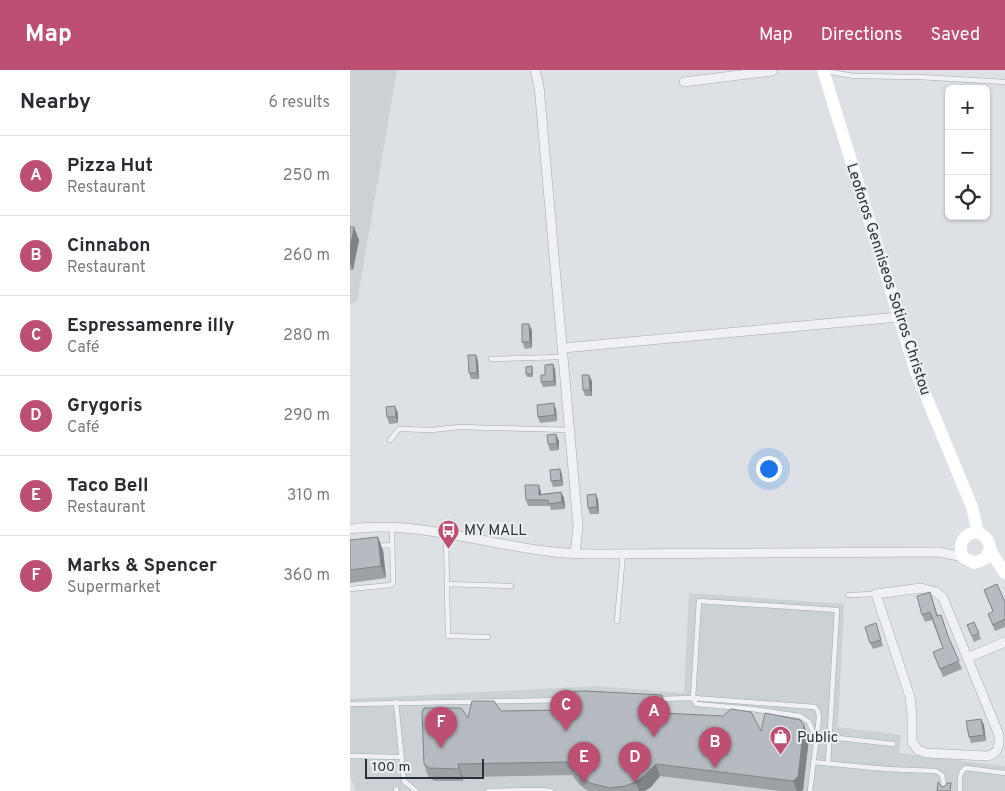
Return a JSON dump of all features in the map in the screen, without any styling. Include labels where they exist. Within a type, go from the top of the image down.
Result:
[{"type":"main road","name":"Leoforos Genniseos Sotiros Christou","points":[[824,70],[916,372],[974,513],[974,533]]},
{"type":"main road","points":[[990,548],[988,556],[982,561],[970,562],[961,553],[961,544],[966,536],[974,533],[988,540],[990,548],[1005,573]]},
{"type":"main road","points":[[982,561],[1001,577],[1005,585]]},
{"type":"street","points":[[535,70],[539,86],[564,353],[578,526],[575,553]]},
{"type":"street","points":[[684,82],[772,71]]},
{"type":"street","points":[[564,353],[899,317]]},
{"type":"street","points":[[350,529],[392,527],[554,552],[575,553],[939,552],[964,557]]},
{"type":"street","points":[[939,552],[961,544]]},
{"type":"street","points":[[921,588],[936,592],[943,598],[999,735],[1000,743],[992,755],[926,753],[918,750],[912,742],[910,697],[876,594],[921,588]]},
{"type":"street","points":[[967,658],[1005,642]]},
{"type":"lane","points":[[824,70],[854,76],[919,77],[1005,82]]},
{"type":"lane","points":[[491,359],[564,353]]},
{"type":"lane","points":[[390,440],[399,428],[432,430],[459,427],[570,430]]},
{"type":"lane","points":[[350,589],[391,585],[394,580],[392,527]]},
{"type":"lane","points":[[446,534],[448,636],[488,637]]},
{"type":"lane","points":[[367,547],[392,545]]},
{"type":"lane","points":[[617,621],[623,554]]},
{"type":"lane","points":[[447,584],[511,586]]},
{"type":"lane","points":[[848,595],[876,594]]},
{"type":"lane","points":[[816,740],[812,726],[805,718],[800,716],[696,704],[694,698],[699,601],[837,610],[828,764]]},
{"type":"lane","points":[[650,699],[694,698],[812,706],[818,711],[819,718],[810,791]]},
{"type":"lane","points":[[350,704],[572,700]]},
{"type":"lane","points":[[396,702],[404,781],[416,791]]},
{"type":"lane","points":[[829,737],[893,744]]},
{"type":"lane","points":[[350,756],[401,757]]},
{"type":"lane","points":[[813,762],[885,769],[936,771],[942,775],[944,786]]},
{"type":"lane","points":[[960,791],[961,775],[966,768],[1005,773]]},
{"type":"lane","points":[[488,791],[550,791]]},
{"type":"shaded area","points":[[350,70],[397,70],[357,302],[350,304]]},
{"type":"shaded area","points":[[689,593],[844,604],[838,727],[901,735],[899,753],[1005,766],[1005,791],[356,791],[350,775],[350,699],[598,686],[684,693]]},
{"type":"building","points":[[350,227],[354,227],[350,249]]},
{"type":"building","points":[[522,324],[529,324],[530,342],[522,342]]},
{"type":"building","points":[[468,355],[476,355],[477,373],[469,373]]},
{"type":"building","points":[[553,364],[554,381],[541,382],[541,375],[545,375],[545,365]]},
{"type":"building","points":[[532,366],[532,374],[526,374],[526,367]]},
{"type":"building","points":[[582,375],[589,375],[590,390],[583,390]]},
{"type":"building","points":[[554,403],[555,415],[538,417],[537,405]]},
{"type":"building","points":[[395,406],[396,417],[387,417],[386,407]]},
{"type":"building","points":[[556,434],[557,444],[548,444],[547,435]]},
{"type":"building","points":[[560,469],[561,480],[551,481],[550,470]]},
{"type":"building","points":[[525,485],[539,485],[539,495],[561,492],[562,502],[549,504],[548,500],[526,500]]},
{"type":"building","points":[[596,494],[597,507],[588,508],[587,495]]},
{"type":"building","points":[[378,537],[381,566],[350,570],[350,540]]},
{"type":"building","points":[[997,584],[1005,602],[1005,619],[993,625],[988,614],[993,611],[984,590]]},
{"type":"building","points":[[930,592],[937,616],[941,615],[959,661],[940,669],[933,652],[943,648],[930,612],[922,615],[917,596]]},
{"type":"building","points":[[974,622],[979,633],[972,636],[967,625]]},
{"type":"building","points":[[876,623],[881,640],[870,643],[865,627]]},
{"type":"building","points":[[585,691],[662,695],[661,713],[723,716],[731,709],[751,712],[761,731],[765,713],[800,720],[804,725],[798,777],[793,781],[656,764],[636,782],[610,788],[590,783],[575,773],[567,762],[458,764],[459,769],[429,768],[424,764],[422,712],[424,708],[461,708],[468,718],[472,701],[494,701],[501,711],[563,710],[562,692]]},
{"type":"building","points":[[981,719],[984,735],[969,737],[966,721]]},
{"type":"building","points":[[938,782],[942,787],[947,783],[951,783],[950,791],[937,791]]},
{"type":"place","name":"MY MALL","points":[[448,549]]},
{"type":"place","name":"Espressamenre illy","points":[[566,731]]},
{"type":"place","name":"Pizza Hut","points":[[654,737]]},
{"type":"place","name":"Marks & Spencer","points":[[441,748]]},
{"type":"place","name":"Public","points":[[781,756]]},
{"type":"place","name":"Cinnabon","points":[[715,768]]},
{"type":"place","name":"Taco Bell","points":[[584,783]]},
{"type":"place","name":"Grygoris","points":[[635,783]]}]
